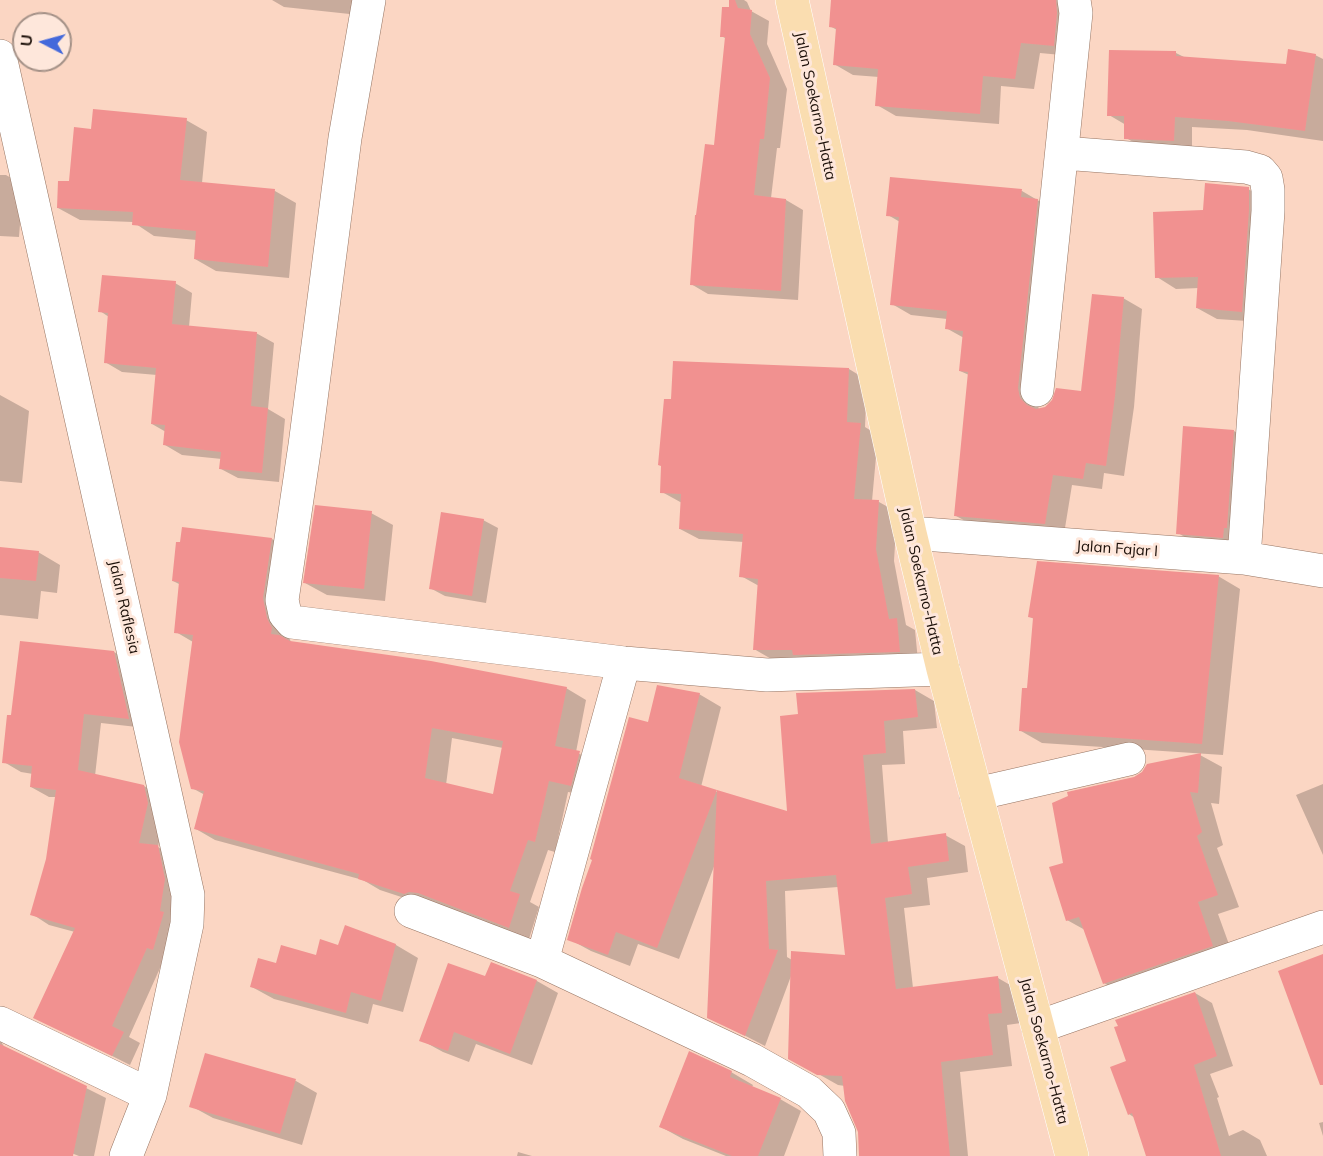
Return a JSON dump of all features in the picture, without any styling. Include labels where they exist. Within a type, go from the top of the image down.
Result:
[{"type":"main road","name":"Jalan Soekarno-Hatta","points":[[792,0],[910,534],[943,669],[1072,1156]]},
{"type":"street","points":[[369,0],[345,138],[305,445],[282,600],[285,614],[291,622],[624,663],[767,675],[943,669]]},
{"type":"street","points":[[1037,390],[1063,153],[1076,13],[1074,0]]},
{"type":"street","name":"Jalan Raflesia","points":[[0,56],[188,895],[187,924],[150,1095],[126,1156]]},
{"type":"street","points":[[1063,153],[1246,167],[1260,171],[1266,178],[1268,211],[1244,558]]},
{"type":"street","name":"Jalan Fajar I","points":[[910,534],[1244,558],[1323,571]]},
{"type":"street","points":[[542,961],[624,663]]},
{"type":"street","points":[[976,794],[1129,759]]},
{"type":"street","points":[[411,911],[542,961],[752,1060],[809,1092],[829,1111],[839,1133],[840,1156]]},
{"type":"street","points":[[1038,1027],[1323,927]]},
{"type":"street","points":[[0,1023],[150,1095]]},
{"type":"building","points":[[729,0],[735,0],[738,8],[752,10],[750,34],[770,78],[764,139],[760,139],[754,195],[786,199],[781,291],[690,285],[695,215],[705,144],[714,145],[725,37],[720,37],[722,7],[729,7]]},
{"type":"building","points":[[831,0],[1056,0],[1054,46],[1021,43],[1015,79],[983,76],[980,114],[875,106],[878,69],[833,65],[836,28],[829,27]]},
{"type":"building","points":[[1288,49],[1316,54],[1305,131],[1175,117],[1174,141],[1124,139],[1124,116],[1107,116],[1109,50],[1176,51],[1176,56],[1286,64]]},
{"type":"building","points":[[93,109],[187,118],[180,180],[275,189],[268,267],[194,259],[196,231],[132,225],[133,212],[57,208],[58,181],[69,181],[74,127],[91,129]]},
{"type":"building","points":[[890,177],[1022,189],[1021,197],[1038,199],[1018,388],[1020,398],[1027,405],[1036,409],[1045,407],[1052,400],[1056,388],[1081,391],[1092,294],[1124,297],[1106,466],[1086,463],[1083,479],[1053,475],[1045,524],[954,516],[968,372],[959,371],[963,331],[945,329],[947,311],[890,305],[899,217],[886,216]]},
{"type":"building","points":[[1205,183],[1249,187],[1242,312],[1196,308],[1198,277],[1155,278],[1153,212],[1203,210]]},
{"type":"building","points":[[102,275],[176,281],[172,324],[257,332],[251,406],[268,408],[262,473],[219,469],[221,452],[163,445],[165,425],[151,424],[156,368],[104,363],[108,313],[98,312]]},
{"type":"building","points":[[673,361],[849,368],[847,422],[861,423],[854,499],[879,500],[876,549],[889,619],[897,618],[900,652],[793,655],[792,650],[753,650],[758,579],[739,577],[743,534],[679,529],[681,494],[660,493],[661,466],[658,465],[664,399],[671,399]]},
{"type":"building","points":[[1183,426],[1234,430],[1227,528],[1224,528],[1223,538],[1176,534]]},
{"type":"building","points":[[315,505],[372,511],[364,589],[303,583]]},
{"type":"building","points":[[441,512],[484,519],[472,596],[429,589]]},
{"type":"building","points":[[182,527],[272,538],[263,598],[267,618],[272,628],[271,634],[279,635],[290,641],[431,661],[567,687],[555,746],[580,751],[571,786],[549,781],[535,842],[528,840],[510,891],[520,894],[509,928],[418,893],[404,894],[358,879],[359,874],[194,829],[204,791],[191,789],[179,742],[193,635],[174,633],[179,582],[172,581],[176,542],[180,542]],"holes":[[[432,728],[503,741],[493,794],[425,778]]]},
{"type":"building","points":[[0,547],[39,551],[36,581],[0,578]]},
{"type":"building","points":[[1037,561],[1219,575],[1202,744],[1019,731],[1022,688],[1027,688],[1033,618],[1028,617]]},
{"type":"building","points":[[20,641],[114,651],[129,719],[84,714],[78,770],[144,785],[148,803],[139,843],[158,845],[165,879],[160,911],[164,912],[153,950],[147,948],[112,1026],[124,1032],[112,1056],[33,1018],[75,928],[30,915],[46,859],[56,790],[30,787],[32,766],[2,763],[7,715],[11,715]]},
{"type":"building","points":[[657,685],[700,693],[679,778],[717,790],[657,948],[616,932],[608,955],[567,940],[592,860],[590,859],[629,717],[648,722]]},
{"type":"building","points":[[915,689],[918,717],[884,721],[886,753],[863,755],[871,844],[946,833],[949,861],[908,867],[912,894],[885,898],[896,989],[998,976],[1002,1013],[988,1014],[993,1055],[941,1062],[950,1156],[859,1156],[858,1132],[845,1101],[842,1076],[817,1075],[788,1059],[791,951],[845,955],[836,875],[766,881],[769,949],[778,950],[745,1036],[707,1018],[717,790],[787,811],[780,716],[798,714],[796,693]]},
{"type":"building","points":[[1201,753],[1198,793],[1190,792],[1202,832],[1197,836],[1218,895],[1198,902],[1213,946],[1103,984],[1079,917],[1066,921],[1049,867],[1063,863],[1052,803],[1068,796],[1067,792],[1134,777],[1142,772],[1147,764]]},
{"type":"building","points":[[345,925],[396,944],[381,1001],[351,992],[346,1013],[250,987],[258,958],[276,963],[281,945],[316,955],[320,939],[338,945]]},
{"type":"building","points":[[1323,954],[1323,1085],[1320,1085],[1278,971]]},
{"type":"building","points":[[491,962],[537,980],[510,1054],[454,1032],[448,1051],[419,1041],[448,963],[485,976]]},
{"type":"building","points":[[1195,992],[1217,1056],[1194,1065],[1221,1156],[1146,1156],[1132,1113],[1128,1115],[1110,1067],[1126,1061],[1114,1027],[1118,1026],[1115,1020]]},
{"type":"building","points":[[0,1044],[87,1086],[73,1156],[0,1156]]},
{"type":"building","points":[[689,1051],[732,1071],[730,1077],[781,1098],[758,1156],[732,1156],[659,1127]]},
{"type":"building","points":[[205,1053],[296,1079],[280,1134],[189,1107]]}]
